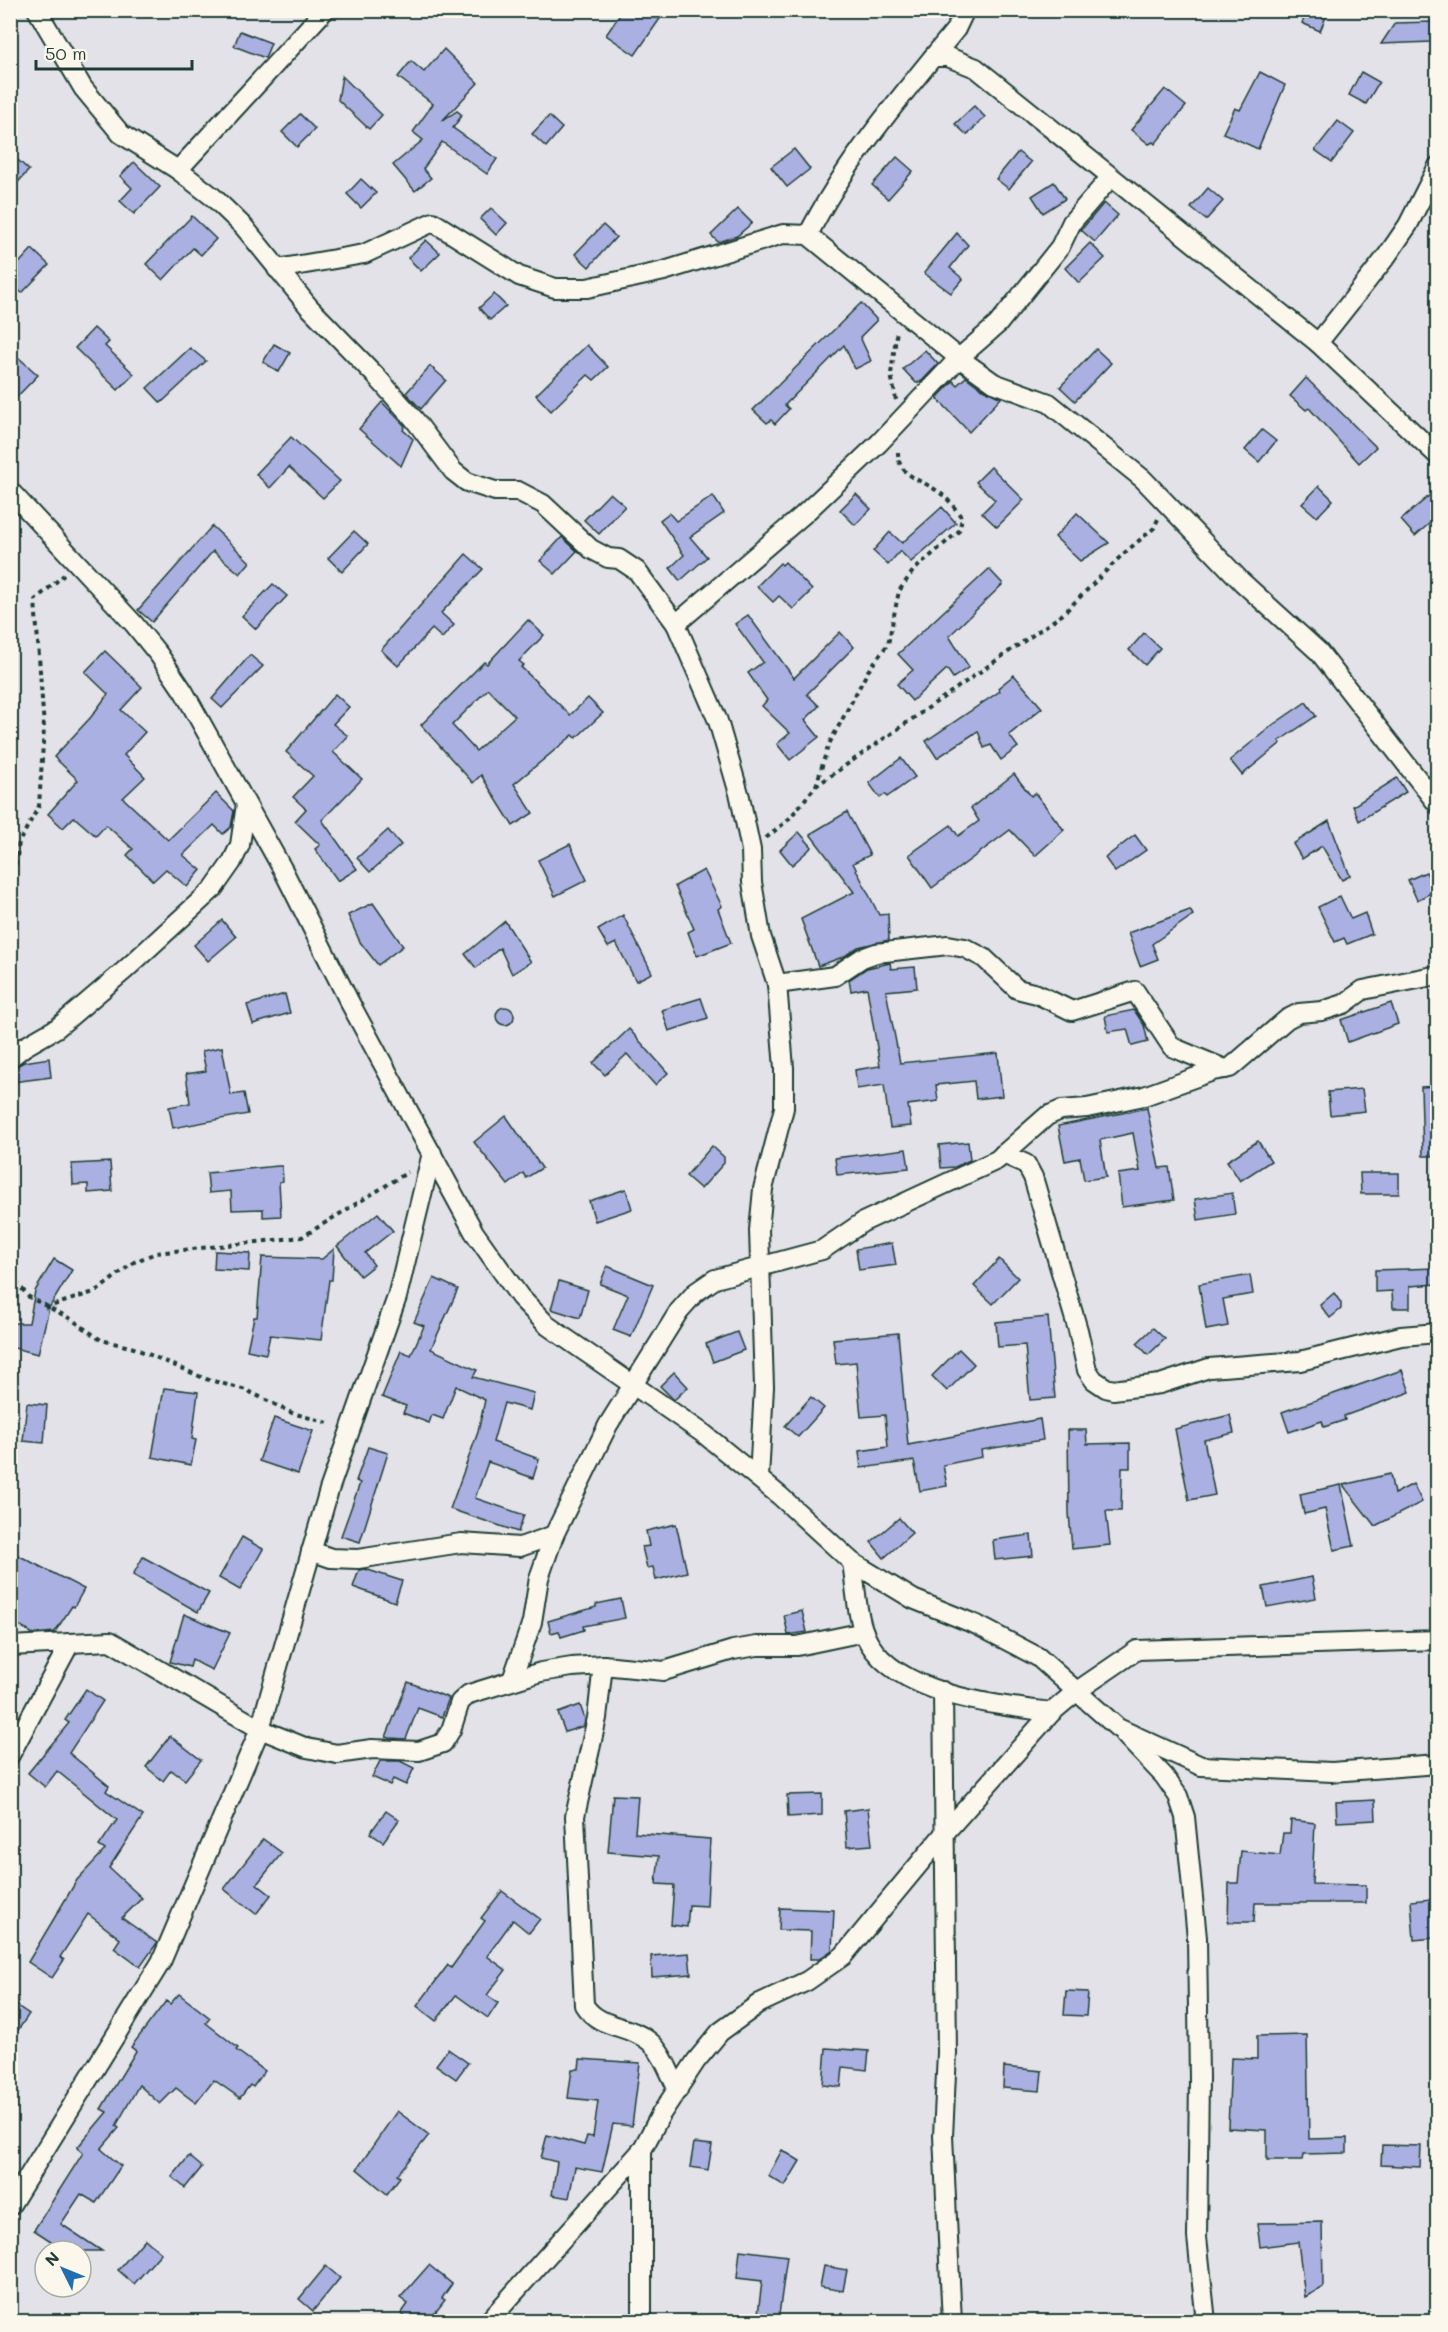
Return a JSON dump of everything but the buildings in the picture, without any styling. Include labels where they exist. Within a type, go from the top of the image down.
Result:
[{"type":"street","points":[[37,10],[83,88],[121,134],[178,170],[213,197],[244,227],[277,269],[376,376],[453,471],[467,482],[495,491],[518,491],[543,504],[591,549],[608,558],[619,559],[637,571],[676,624],[718,720],[740,796],[752,850],[752,882],[761,936],[777,984],[784,1068],[784,1108],[763,1189],[759,1267],[764,1387],[759,1478]]},
{"type":"street","points":[[178,170],[325,10]]},
{"type":"street","points":[[808,235],[868,140],[956,29],[965,10]]},
{"type":"street","points":[[933,57],[948,57],[976,68],[1318,343],[1437,456]]},
{"type":"street","points":[[1318,343],[1408,225],[1437,166]]},
{"type":"street","points":[[676,624],[803,515],[900,420],[958,358],[998,324],[1060,246],[1072,222],[1110,178]]},
{"type":"street","points":[[277,269],[364,254],[433,222],[519,276],[555,288],[587,288],[664,271],[783,234],[808,235],[958,358],[994,383],[1049,403],[1143,479],[1242,582],[1319,652],[1437,805]]},
{"type":"street","points":[[10,491],[78,563],[159,655],[184,692],[474,1232],[520,1297],[548,1326],[704,1434],[759,1478],[852,1562],[913,1599],[977,1625],[1038,1657],[1118,1728],[1164,1776],[1178,1796],[1185,1817],[1197,1938],[1199,2078],[1197,2236],[1206,2322]]},
{"type":"street","points":[[10,1058],[65,1021],[125,970],[213,889],[232,862],[240,845],[246,804]]},
{"type":"street","points":[[777,984],[835,976],[862,958],[876,953],[925,946],[965,948],[984,958],[1017,989],[1037,994],[1072,1011],[1135,991],[1172,1047],[1225,1069]]},
{"type":"street","points":[[512,1680],[532,1622],[539,1578],[554,1535],[608,1425],[679,1311],[696,1292],[715,1279],[822,1250],[863,1222],[945,1186],[1003,1154],[1047,1116],[1061,1110],[1088,1108],[1144,1096],[1225,1069],[1248,1053],[1287,1019],[1299,1013],[1322,1011],[1344,1004],[1363,990],[1437,975]]},
{"type":"street","points":[[10,2206],[161,1962],[260,1729],[311,1551],[397,1297],[432,1153]]},
{"type":"street","points":[[1003,1154],[1026,1164],[1033,1177],[1062,1272],[1087,1370],[1094,1380],[1106,1388],[1160,1384],[1209,1368],[1300,1361],[1401,1336],[1437,1332]]},
{"type":"street","points":[[311,1551],[331,1558],[358,1559],[461,1543],[520,1547],[554,1535]]},
{"type":"street","points":[[852,1562],[864,1632],[870,1644],[890,1665],[909,1678],[943,1691],[990,1704],[1052,1712]]},
{"type":"street","points":[[10,1646],[110,1641],[260,1729],[308,1748],[337,1754],[372,1749],[419,1751],[447,1739],[456,1710],[469,1694],[541,1672],[603,1665],[664,1671],[733,1650],[757,1646],[797,1646],[864,1632]]},
{"type":"street","points":[[488,2322],[642,2150],[661,2114],[696,2061],[720,2032],[760,2003],[807,1981],[843,1956],[943,1835],[1052,1712],[1077,1691],[1137,1650],[1437,1640]]},
{"type":"street","points":[[10,1755],[70,1643]]},
{"type":"street","points":[[603,1665],[597,1718],[575,1816],[584,2005],[591,2016],[600,2022],[650,2042],[663,2060],[678,2090]]},
{"type":"street","points":[[943,1691],[947,2053],[943,2136],[951,2322]]},
{"type":"street","points":[[1118,1728],[1201,1766],[1332,1772],[1437,1764]]},
{"type":"street","points":[[642,2150],[642,2322]]},
{"type":"path","points":[[816,786],[828,746],[868,672],[888,644],[899,591],[913,571],[959,531],[962,518],[939,492],[908,476],[898,461],[900,420],[891,374],[893,346],[899,320],[898,309]]},
{"type":"path","points":[[752,850],[788,820],[816,786],[1063,615],[1122,555],[1154,528],[1165,501]]},
{"type":"path","points":[[10,901],[19,842],[39,806],[44,728],[35,600],[78,563]]},
{"type":"path","points":[[10,920],[10,933]]},
{"type":"path","points":[[45,1308],[97,1292],[134,1262],[156,1253],[303,1237],[401,1178],[432,1153]]},
{"type":"path","points":[[10,1275],[29,1298],[71,1319],[101,1341],[134,1348],[206,1379],[270,1400],[292,1413],[350,1431]]}]
